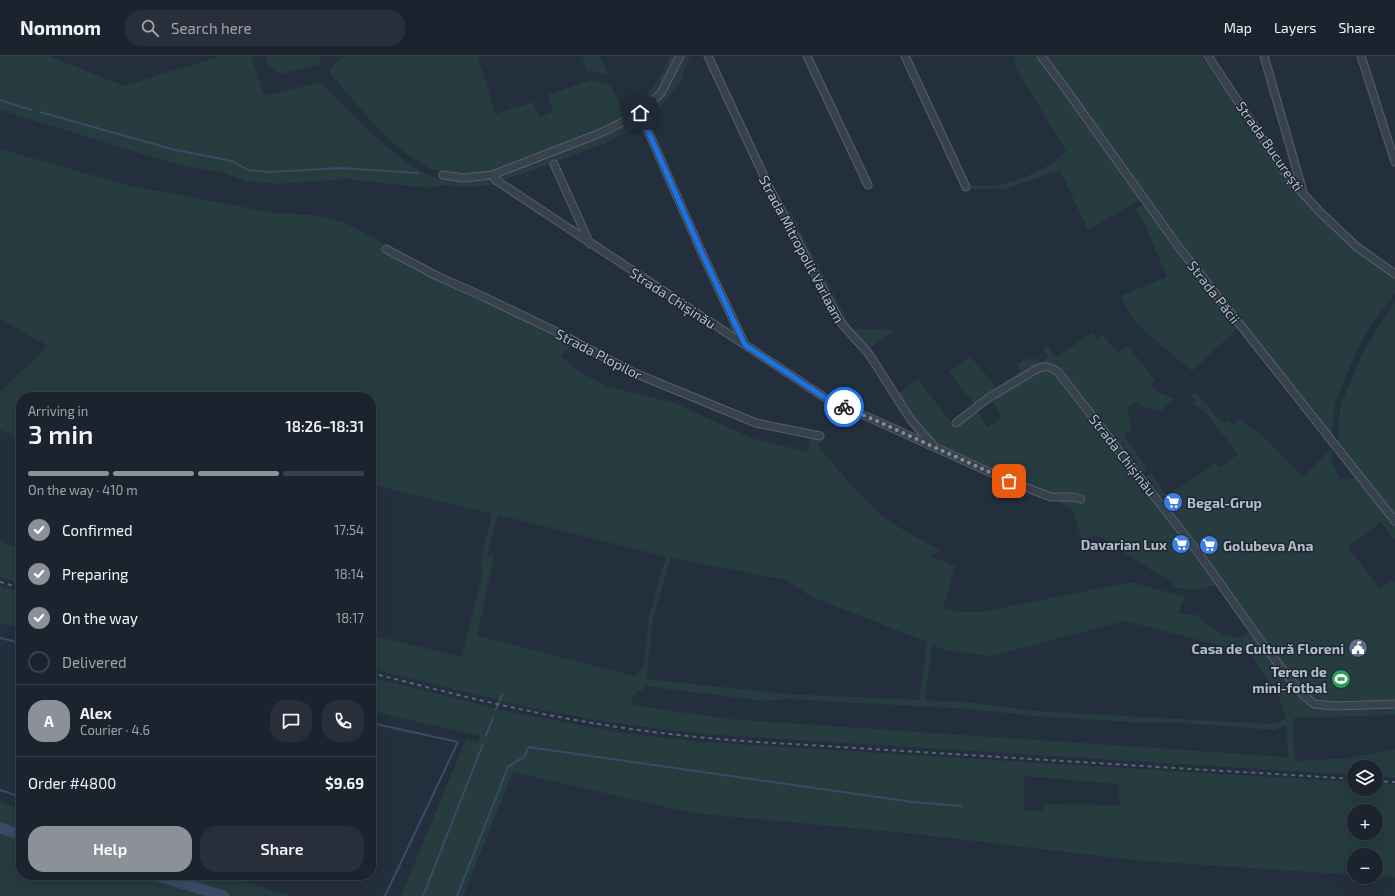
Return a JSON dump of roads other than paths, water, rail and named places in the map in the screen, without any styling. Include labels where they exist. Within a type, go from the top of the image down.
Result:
[{"type":"street","points":[[443,175],[464,178],[492,175],[598,134],[640,113],[661,93],[680,56]]},
{"type":"street","name":"Strada Mitropolit Varlaam","points":[[708,56],[769,188],[841,323],[869,354],[911,420],[934,446]]},
{"type":"street","points":[[807,56],[868,185]]},
{"type":"street","points":[[905,56],[966,188]]},
{"type":"street","name":"Strada Păcii","points":[[1040,56],[1062,84],[1178,246],[1395,521]]},
{"type":"street","name":"Strada București","points":[[1208,56],[1277,160],[1304,194],[1357,246],[1395,274]]},
{"type":"street","points":[[1264,56],[1304,194]]},
{"type":"street","points":[[1361,56],[1395,162]]},
{"type":"street","points":[[640,113],[702,253],[745,345]]},
{"type":"street","points":[[554,164],[590,244]]},
{"type":"street","name":"Strada Chișinău","points":[[492,175],[497,182],[836,405],[857,412],[934,446],[981,469],[1051,497],[1068,496],[1081,499]]},
{"type":"street","name":"Strada Plopilor","points":[[386,249],[437,276],[557,332],[632,372],[756,423],[820,436]]},
{"type":"street","name":"Strada Chișinău","points":[[956,423],[987,400],[1034,370],[1043,366],[1050,367],[1058,372],[1200,555],[1265,647],[1302,694],[1314,704],[1336,706],[1395,704]]},
{"type":"waterway","points":[[0,100],[31,110]]},
{"type":"waterway","points":[[40,112],[175,150],[232,161],[248,170],[270,172],[340,168],[417,173]]},
{"type":"waterway","points":[[0,638],[16,642]]},
{"type":"waterway","points":[[496,709],[502,695]]},
{"type":"waterway","points":[[486,735],[493,718]]},
{"type":"waterway","points":[[376,724],[458,742],[385,896]]},
{"type":"waterway","points":[[423,896],[483,744]]},
{"type":"waterway","points":[[457,896],[508,767],[525,756],[528,747],[913,802],[961,806]]},
{"type":"waterway","points":[[0,790],[16,795]]},
{"type":"waterway","points":[[0,828],[16,833]]},
{"type":"waterway","points":[[171,880],[224,896]]},
{"type":"railway","points":[[0,582],[16,587]]},
{"type":"railway","points":[[376,674],[539,713],[593,723],[675,735],[758,742],[1347,779]]},
{"type":"railway","points":[[1383,781],[1395,782]]},
{"type":"place","name":"Begal-Grup","points":[[1173,502]]},
{"type":"place","name":"Davarian Lux","points":[[1181,544]]},
{"type":"place","name":"Golubeva Ana","points":[[1209,545]]},
{"type":"place","name":"Casa de Cultură Floreni","points":[[1358,648]]},
{"type":"place","name":"Teren de mini-fotbal","points":[[1341,679]]}]
